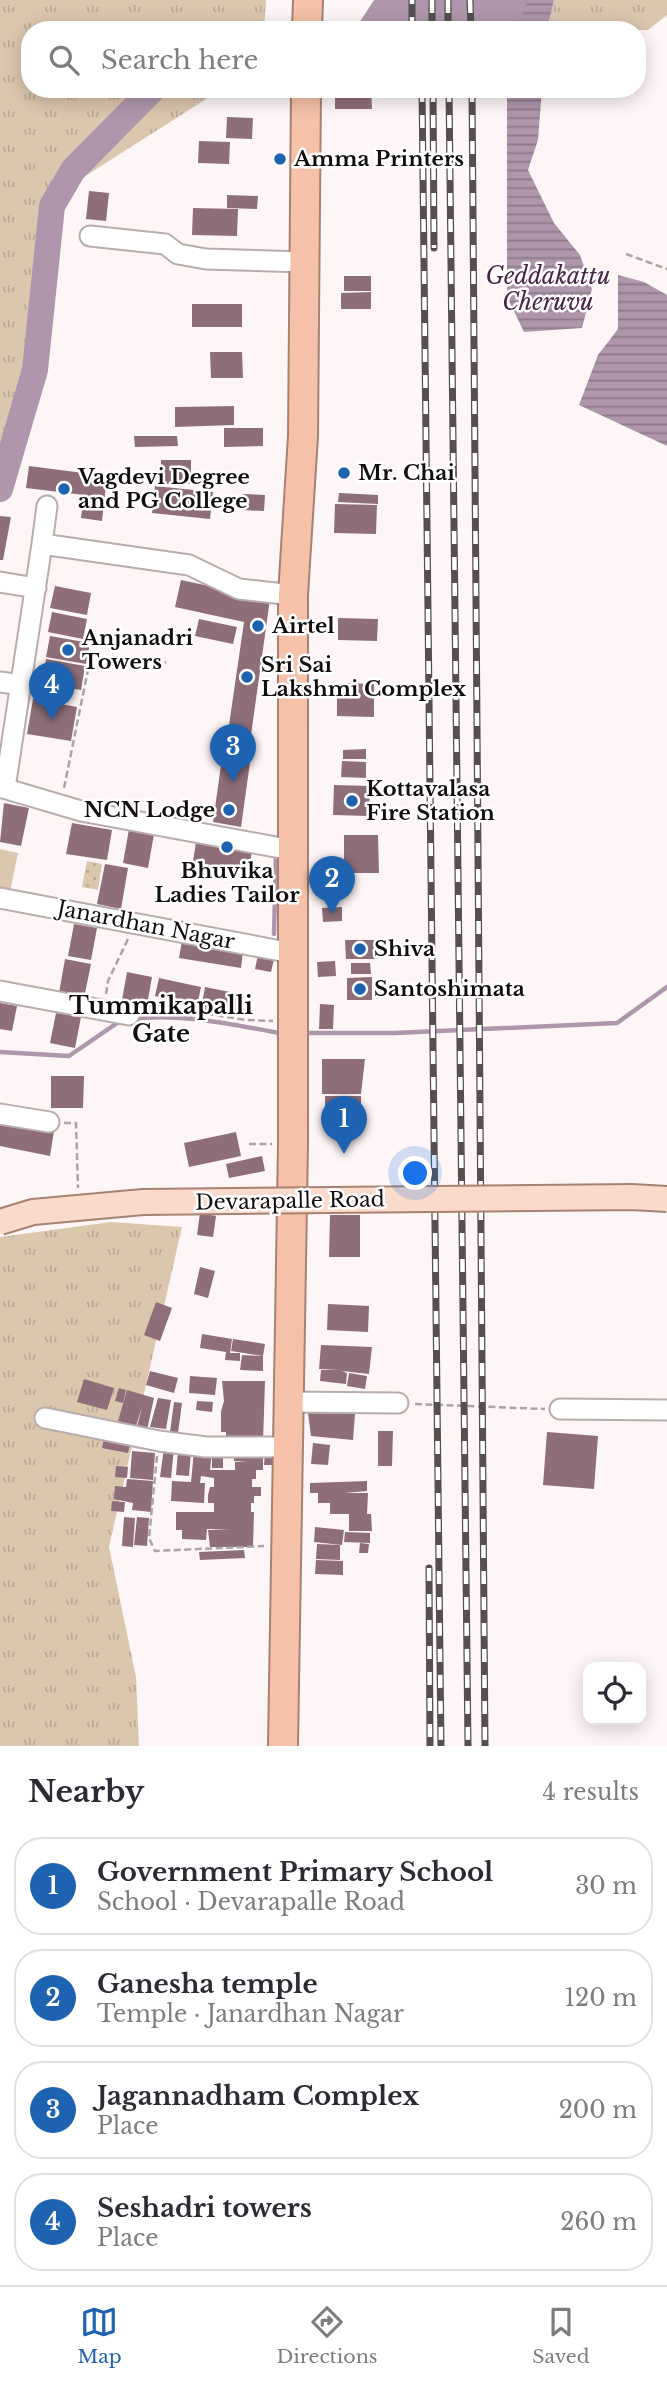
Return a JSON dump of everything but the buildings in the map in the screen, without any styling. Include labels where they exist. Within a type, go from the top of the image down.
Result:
[{"type":"highway","points":[[283,1746],[293,1021],[293,595],[303,436],[306,98]]},
{"type":"main road","name":"Devarapalle Road","points":[[0,1222],[33,1212],[143,1202],[632,1197],[667,1199]]},
{"type":"street","points":[[90,236],[165,244],[178,254],[206,259],[306,262]]},
{"type":"street","points":[[47,506],[21,685],[2,787],[61,804],[292,850]]},
{"type":"street","points":[[42,544],[189,565],[239,589],[293,595]]},
{"type":"street","points":[[0,582],[36,587]]},
{"type":"street","points":[[0,682],[21,685]]},
{"type":"street","name":"Janardhan Nagar","points":[[0,898],[292,953]]},
{"type":"street","points":[[0,991],[129,1015]]},
{"type":"street","points":[[0,1114],[49,1122]]},
{"type":"street","points":[[287,1402],[398,1403]]},
{"type":"street","points":[[560,1409],[667,1410]]},
{"type":"street","points":[[45,1418],[159,1441],[206,1447],[287,1447]]},
{"type":"path","points":[[626,254],[667,269]]},
{"type":"path","points":[[61,804],[88,670],[118,664],[149,669],[166,662]]},
{"type":"path","points":[[105,1011],[108,982],[127,941],[135,929],[146,925]]},
{"type":"path","points":[[129,1015],[157,1006],[246,1020],[293,1021]]},
{"type":"path","points":[[49,1122],[76,1123],[78,1191]]},
{"type":"path","points":[[398,1403],[560,1409]]},
{"type":"path","points":[[159,1441],[149,1538],[155,1551],[285,1546]]},
{"type":"green space","points":[[0,0],[266,0],[265,21],[21,21],[21,98],[208,98],[57,194],[20,460],[0,464]]},
{"type":"green space","points":[[554,0],[667,0],[667,15],[648,30],[646,21],[549,21]]},
{"type":"green space","points":[[0,849],[18,853],[10,892],[0,890]]},
{"type":"green space","points":[[87,861],[102,864],[98,890],[82,887]]},
{"type":"green space","points":[[111,1222],[182,1227],[109,1547],[136,1677],[139,1746],[0,1746],[0,1237]]},
{"type":"water","points":[[511,0],[554,0],[549,21],[509,21]]},
{"type":"water","name":"Geddakattu Cheruvu","points":[[507,98],[541,98],[538,140],[528,170],[554,223],[580,255],[592,289],[582,328],[524,332],[507,297]]},
{"type":"water","name":"Geddakattu Cheruvu","points":[[618,275],[644,282],[667,295],[667,446],[579,405],[598,355],[618,329]]},
{"type":"waterway","points":[[376,21],[383,10],[510,10],[514,0]]},
{"type":"waterway","points":[[0,489],[35,370],[52,206],[73,170],[144,98]]},
{"type":"waterway","points":[[272,854],[276,855],[274,934]]},
{"type":"waterway","points":[[307,1033],[395,1033],[617,1023],[667,987]]},
{"type":"waterway","points":[[132,1019],[168,1017],[206,1020],[279,1033],[279,1037]]},
{"type":"waterway","points":[[0,1052],[69,1056],[120,1021]]},
{"type":"railway","points":[[412,0],[412,21]]},
{"type":"railway","points":[[432,0],[432,21]]},
{"type":"railway","points":[[448,0],[448,21]]},
{"type":"railway","points":[[470,0],[471,21]]},
{"type":"railway","points":[[422,98],[441,1746]]},
{"type":"railway","points":[[433,98],[434,248]]},
{"type":"railway","points":[[449,98],[468,1746]]},
{"type":"railway","points":[[472,98],[485,1746]]},
{"type":"railway","points":[[429,1568],[430,1746]]},
{"type":"place","name":"Amma Printers","points":[[280,159]]},
{"type":"place","name":"Mr. Chai","points":[[344,473]]},
{"type":"place","name":"Vagdevi Degree and PG College","points":[[64,489]]},
{"type":"place","name":"Airtel","points":[[258,626]]},
{"type":"place","name":"Anjanadri Towers","points":[[68,650]]},
{"type":"place","name":"Sri Sai Lakshmi Complex","points":[[247,677]]},
{"type":"place","name":"Seshadri towers","points":[[52,720]]},
{"type":"place","name":"Jagannadham Complex","points":[[233,782]]},
{"type":"place","name":"Kottavalasa Fire Station","points":[[352,801]]},
{"type":"place","name":"NCN Lodge","points":[[229,810]]},
{"type":"place","name":"Bhuvika Ladies Tailor","points":[[227,847]]},
{"type":"place","name":"Ganesha temple","points":[[332,914]]},
{"type":"place","name":"Shiva","points":[[360,949]]},
{"type":"place","name":"Santoshimata","points":[[360,989]]},
{"type":"place","name":"Government Primary School","points":[[344,1154]]},
{"type":"district","name":"Tummikapalli Gate","points":[[161,1019]]}]
